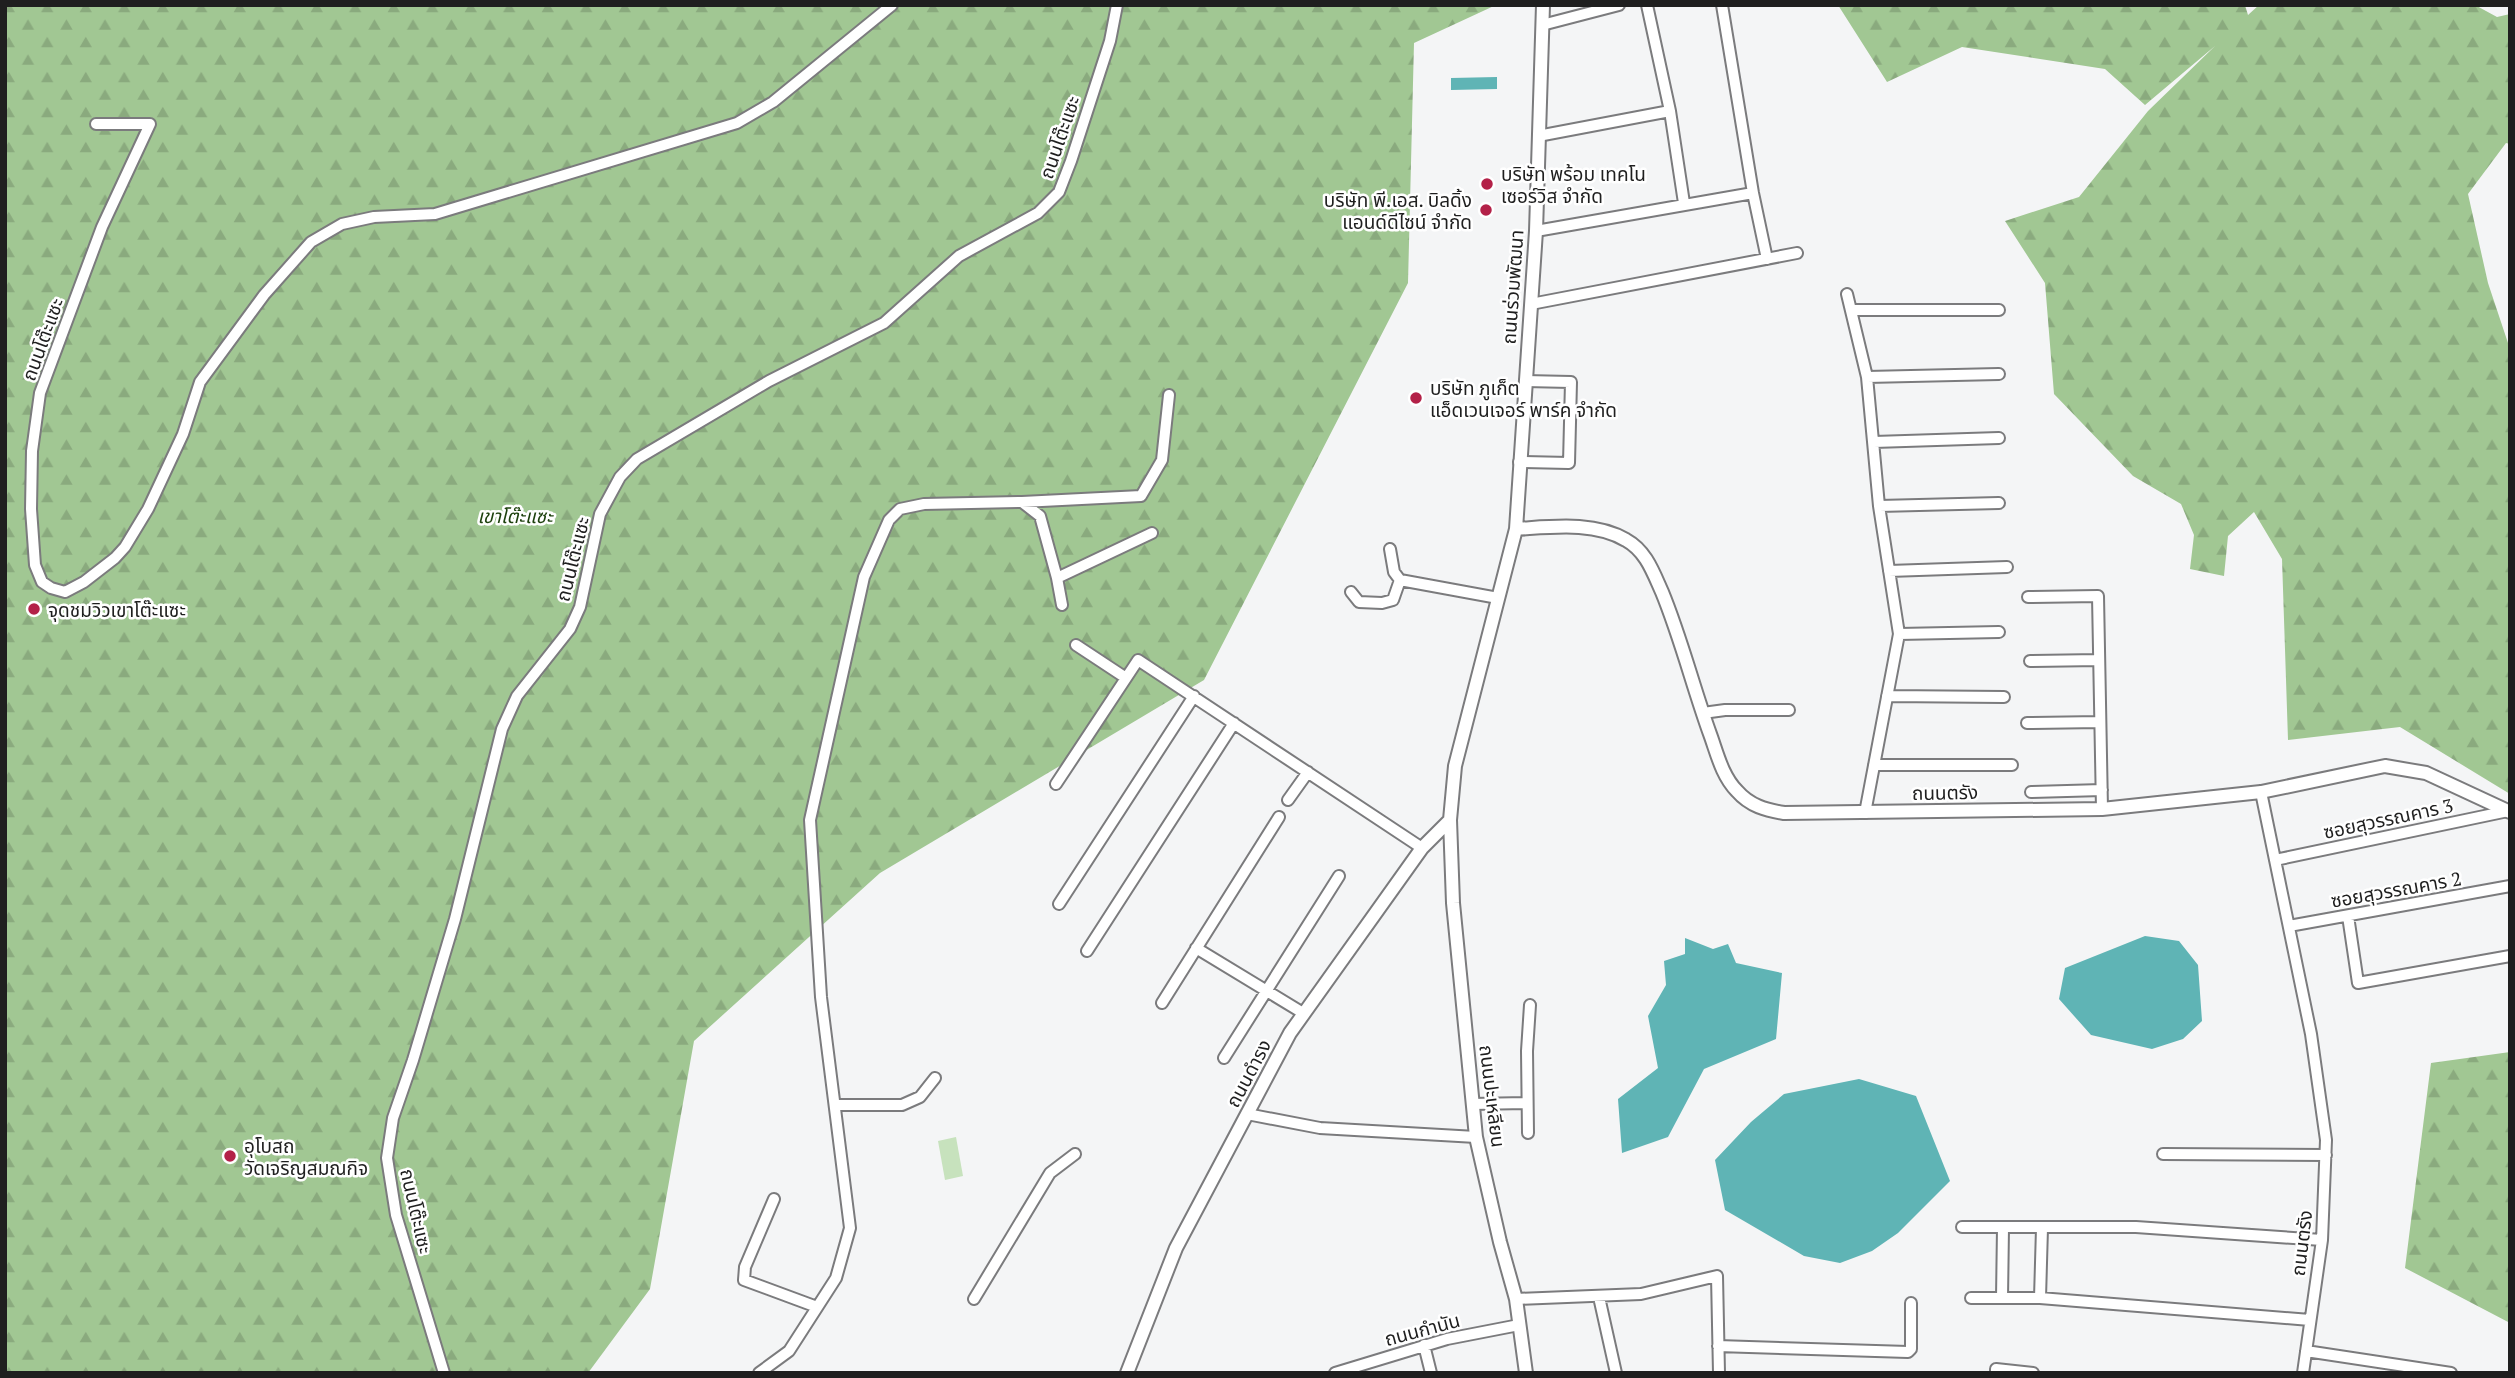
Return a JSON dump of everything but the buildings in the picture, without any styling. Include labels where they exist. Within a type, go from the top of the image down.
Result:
[{"type":"street","name":"ถนนโต๊ะแซะ","points":[[96,124],[150,124],[102,227],[40,393],[32,451],[30,509],[35,565],[42,582],[65,592],[84,582],[125,547],[148,509],[183,434],[200,382],[264,295],[311,242],[342,225],[374,217],[435,214],[737,123],[772,102],[892,5]]},
{"type":"street","name":"ถนนโต๊ะแซะ","points":[[444,1373],[396,1215],[387,1158],[393,1118],[455,919],[502,729],[517,696],[570,629],[580,607],[600,514],[620,477],[637,459],[769,381],[884,323],[959,256],[1038,213],[1059,192],[1071,161],[1110,41],[1117,5]]},
{"type":"street","name":"ถนนร่วมพัฒนา","points":[[1516,529],[1536,231],[1543,5]]},
{"type":"street","points":[[1542,25],[1619,5]]},
{"type":"street","points":[[1647,5],[1670,111],[1684,203]]},
{"type":"street","points":[[1722,5],[1753,192],[1768,259]]},
{"type":"street","points":[[1538,136],[1670,111]]},
{"type":"street","points":[[1536,231],[1753,192]]},
{"type":"street","points":[[1531,304],[1797,253]]},
{"type":"street","points":[[1847,294],[1867,377],[1879,506],[1899,634],[1865,813]]},
{"type":"street","points":[[1851,310],[1998,310]]},
{"type":"street","points":[[1867,377],[1998,374]]},
{"type":"street","points":[[1519,462],[1569,463],[1572,382],[1525,381]]},
{"type":"street","points":[[759,1373],[789,1351],[836,1278],[850,1228],[821,997],[810,820],[864,577],[889,520],[900,509],[924,504],[1141,496],[1162,460],[1168,395]]},
{"type":"street","points":[[1874,442],[2000,438]]},
{"type":"street","points":[[1022,502],[1040,516],[1062,605]]},
{"type":"street","points":[[1879,506],[2000,503]]},
{"type":"street","name":"ถนนตรัง","points":[[1516,529],[1571,527],[1602,531],[1626,539],[1641,551],[1651,566],[1667,604],[1728,780],[1738,793],[1752,804],[1766,810],[1784,813],[1865,813],[2102,809],[2262,792],[2311,1034],[2324,1120],[2326,1155],[2322,1240],[2303,1373]]},
{"type":"street","points":[[1450,820],[1455,766],[1516,529]]},
{"type":"street","points":[[1057,578],[1152,533]]},
{"type":"street","points":[[1390,549],[1394,572],[1400,580],[1498,598]]},
{"type":"street","points":[[1889,571],[2007,567]]},
{"type":"street","points":[[1351,592],[1359,602],[1386,603],[1393,600],[1400,580]]},
{"type":"street","points":[[2028,597],[2098,596],[2102,809]]},
{"type":"street","points":[[1899,634],[1998,632]]},
{"type":"street","points":[[1076,645],[1126,678]]},
{"type":"street","points":[[1056,784],[1138,660],[1422,848]]},
{"type":"street","points":[[2030,661],[2099,660]]},
{"type":"street","points":[[1059,904],[1194,696]]},
{"type":"street","points":[[1887,696],[2004,697]]},
{"type":"street","points":[[1703,713],[1720,710],[1789,710]]},
{"type":"street","points":[[2027,723],[2100,722]]},
{"type":"street","points":[[1087,951],[1234,723]]},
{"type":"street","points":[[1874,765],[2012,765]]},
{"type":"street","points":[[2262,792],[2364,769],[2398,766],[2442,779],[2509,812]]},
{"type":"street","points":[[1288,800],[1308,772]]},
{"type":"street","points":[[2031,792],[2102,790]]},
{"type":"street","name":"ซอยสุวรรณคาร 3","points":[[2275,860],[2509,812]]},
{"type":"street","points":[[1162,1003],[1279,817]]},
{"type":"street","name":"ถนนดำรง","points":[[1128,1373],[1176,1248],[1303,1013],[1422,848],[1450,820]]},
{"type":"street","name":"ถนนปะเหลียน","points":[[1450,820],[1453,903],[1476,1137],[1516,1299],[1526,1373]]},
{"type":"street","points":[[1224,1058],[1339,876]]},
{"type":"street","name":"ซอยสุวรรณคาร 2","points":[[2289,926],[2510,886]]},
{"type":"street","points":[[2348,916],[2358,983],[2510,956]]},
{"type":"street","points":[[1196,948],[1303,1013]]},
{"type":"street","points":[[1528,1133],[1530,1005]]},
{"type":"street","points":[[835,1105],[902,1105],[920,1097],[935,1078]]},
{"type":"street","points":[[1472,1104],[1527,1103]]},
{"type":"street","points":[[1247,1114],[1320,1128],[1476,1137]]},
{"type":"street","points":[[974,1299],[1050,1173],[1075,1154]]},
{"type":"street","points":[[2163,1154],[2326,1155]]},
{"type":"street","points":[[774,1199],[745,1267],[744,1280],[817,1307]]},
{"type":"street","points":[[1962,1227],[2136,1227],[2322,1240]]},
{"type":"street","points":[[2002,1298],[2003,1228]]},
{"type":"street","points":[[2040,1298],[2042,1228]]},
{"type":"street","points":[[1516,1299],[1641,1294],[1717,1276],[1719,1373]]},
{"type":"street","points":[[1599,1297],[1616,1373]]},
{"type":"street","points":[[1971,1298],[2040,1298],[2310,1320]]},
{"type":"street","points":[[1718,1346],[1908,1352],[1911,1349],[1911,1303]]},
{"type":"street","name":"ถนนกำนัน","points":[[1335,1373],[1424,1345],[1519,1325]]},
{"type":"street","points":[[1424,1345],[1431,1373]]},
{"type":"street","points":[[2306,1351],[2451,1373]]},
{"type":"street","points":[[1996,1373],[1996,1369],[2033,1373]]},
{"type":"green space","name":"เขาโต๊ะแซะ","points":[[5,5],[1496,5],[1414,43],[1408,283],[1204,680],[880,873],[694,1041],[650,1289],[588,1373],[5,1373]]},
{"type":"green space","points":[[1838,5],[2245,5],[2248,15],[2259,5],[2475,5],[2497,17],[2510,14],[2510,144],[2506,143],[2468,194],[2488,283],[2510,349],[2510,794],[2400,727],[2288,740],[2282,559],[2254,512],[2228,536],[2224,576],[2190,569],[2194,535],[2181,504],[2133,476],[2054,394],[2045,283],[2005,221],[2079,197],[2148,111],[2215,46],[2145,105],[2105,69],[1962,47],[1887,82]]},
{"type":"green space","points":[[2510,1052],[2510,1323],[2405,1268],[2431,1063]]},
{"type":"green space","points":[[956,1137],[963,1176],[945,1180],[938,1141]]},
{"type":"water","points":[[1497,77],[1497,89],[1451,90],[1451,78]]},
{"type":"water","points":[[2145,936],[2179,941],[2198,965],[2202,1021],[2183,1039],[2152,1049],[2091,1035],[2059,999],[2065,968]]},
{"type":"water","points":[[1685,938],[1713,949],[1728,944],[1736,963],[1782,973],[1776,1039],[1704,1069],[1668,1137],[1622,1153],[1618,1099],[1658,1068],[1648,1016],[1666,985],[1664,961],[1685,954]]},
{"type":"water","points":[[1859,1079],[1916,1096],[1950,1181],[1898,1233],[1872,1251],[1840,1263],[1804,1256],[1725,1210],[1715,1160],[1751,1122],[1784,1094]]},
{"type":"place","name":"บริษัท พร้อม เทคโน เซอร์วิส จำกัด","points":[[1487,184]]},
{"type":"place","name":"บริษัท พี.เอส. บิลดิ้ง แอนด์ดีไซน์ จำกัด","points":[[1486,210]]},
{"type":"place","name":"บริษัท ภูเก็ต แอ็ดเวนเจอร์ พาร์ค จำกัด","points":[[1416,398]]},
{"type":"place","name":"จุดชมวิวเขาโต๊ะแซะ","points":[[34,609]]},
{"type":"place","name":"อุโบสถ วัดเจริญสมณกิจ","points":[[230,1156]]}]
